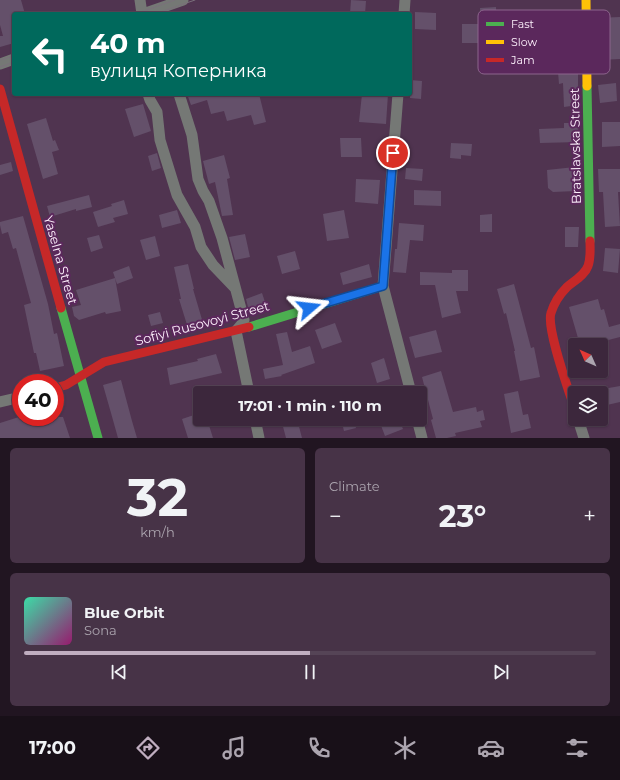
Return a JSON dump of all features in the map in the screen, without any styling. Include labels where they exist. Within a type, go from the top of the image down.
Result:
[{"type":"street","points":[[140,0],[143,12]]},
{"type":"street","points":[[149,12],[183,0]]},
{"type":"street","points":[[404,12],[405,0]]},
{"type":"street","name":"Bratslavska Street","points":[[586,0],[586,10]]},
{"type":"street","points":[[0,64],[12,60]]},
{"type":"street","name":"Bratslavska Street","points":[[568,387],[550,329],[550,314],[556,300],[566,288],[582,275],[588,267],[590,257],[587,74]]},
{"type":"street","name":"Yaselna Street","points":[[0,89],[98,438]]},
{"type":"street","points":[[149,96],[157,112],[160,140],[176,195],[195,227],[201,247],[213,265],[236,289]]},
{"type":"street","points":[[180,96],[192,135],[198,179],[209,201],[222,238],[244,320],[236,331],[248,386]]},
{"type":"street","points":[[398,96],[383,286],[409,386]]},
{"type":"street","name":"Sofiyi Rusovoyi Street","points":[[64,386],[104,362],[236,331],[383,286]]},
{"type":"street","points":[[0,402],[12,399]]},
{"type":"street","points":[[256,426],[259,438]]},
{"type":"street","points":[[419,426],[422,438]]},
{"type":"street","points":[[580,426],[584,438]]},
{"type":"building","points":[[0,0],[21,0],[24,12],[12,12],[12,44],[0,47],[0,36],[3,36],[0,25]]},
{"type":"building","points":[[351,0],[366,1],[365,12],[350,12]]},
{"type":"building","points":[[496,7],[496,10],[480,10],[480,8]]},
{"type":"building","points":[[415,12],[436,13],[436,30],[415,29]]},
{"type":"building","points":[[610,17],[620,17],[620,59],[610,59]]},
{"type":"building","points":[[462,24],[478,24],[478,43],[462,43]]},
{"type":"building","points":[[558,74],[578,74],[578,105],[564,107],[563,83],[559,84]]},
{"type":"building","points":[[412,80],[422,81],[421,99],[410,98],[410,96],[412,96]]},
{"type":"building","points":[[616,83],[617,101],[600,103],[598,85]]},
{"type":"building","points":[[188,96],[260,96],[266,122],[254,125],[251,115],[227,121],[224,111],[211,114],[207,100],[191,105]]},
{"type":"building","points":[[362,96],[388,96],[386,124],[359,122]]},
{"type":"building","points":[[143,104],[151,131],[134,137],[125,109]]},
{"type":"building","points":[[46,118],[53,141],[55,140],[59,150],[52,152],[58,174],[43,179],[27,124]]},
{"type":"building","points":[[602,122],[620,122],[620,146],[602,147]]},
{"type":"building","points":[[564,123],[578,123],[579,142],[540,143],[539,129],[564,128]]},
{"type":"building","points":[[340,138],[361,138],[362,157],[341,157]]},
{"type":"building","points":[[451,143],[472,144],[471,156],[461,155],[461,159],[450,158]]},
{"type":"building","points":[[157,153],[161,168],[152,171],[148,156]]},
{"type":"building","points":[[224,155],[230,178],[227,179],[233,215],[222,216],[215,182],[209,184],[203,161]]},
{"type":"building","points":[[11,162],[13,171],[0,175],[0,165]]},
{"type":"building","points":[[575,167],[576,191],[553,192],[548,188],[547,170]]},
{"type":"building","points":[[406,168],[423,169],[422,181],[405,179]]},
{"type":"building","points":[[598,169],[620,169],[620,192],[618,192],[620,226],[605,227],[603,192],[599,192]]},
{"type":"building","points":[[356,179],[380,180],[378,204],[355,202]]},
{"type":"building","points":[[414,190],[441,191],[441,206],[414,205]]},
{"type":"building","points":[[89,195],[92,207],[76,211],[76,209],[50,217],[47,206]]},
{"type":"building","points":[[124,200],[128,214],[113,218],[115,222],[98,227],[93,212],[112,206],[111,204]]},
{"type":"building","points":[[177,210],[181,223],[162,228],[159,215]]},
{"type":"building","points":[[344,210],[349,238],[327,241],[323,214]]},
{"type":"building","points":[[492,214],[492,232],[480,232],[480,215]]},
{"type":"building","points":[[23,216],[48,304],[54,334],[57,333],[64,366],[40,371],[36,353],[34,353],[24,305],[31,303],[16,248],[13,249],[8,232],[2,234],[0,225],[0,222]]},
{"type":"building","points":[[399,223],[424,225],[423,241],[410,240],[406,273],[393,272]]},
{"type":"building","points":[[565,227],[579,227],[578,247],[565,247]]},
{"type":"building","points":[[245,234],[250,257],[235,260],[229,237]]},
{"type":"building","points":[[99,235],[103,248],[91,252],[87,238]]},
{"type":"building","points":[[155,236],[160,256],[146,260],[140,240]]},
{"type":"building","points":[[605,248],[620,249],[618,273],[603,271]]},
{"type":"building","points":[[295,251],[300,269],[282,274],[277,256]]},
{"type":"building","points":[[188,264],[193,289],[203,323],[188,328],[179,299],[181,299],[174,267]]},
{"type":"building","points":[[369,264],[372,277],[343,285],[340,273]]},
{"type":"building","points":[[129,266],[133,278],[117,284],[113,272]]},
{"type":"building","points":[[452,270],[468,270],[468,291],[456,291],[461,313],[442,318],[435,285],[420,285],[420,272],[452,273]]},
{"type":"building","points":[[115,278],[121,311],[106,314],[105,312],[79,320],[74,316],[72,307],[81,305],[76,290]]},
{"type":"building","points":[[514,284],[531,348],[534,347],[540,377],[520,381],[506,313],[504,314],[497,289]]},
{"type":"building","points":[[262,293],[266,305],[249,311],[246,299]]},
{"type":"building","points":[[598,299],[601,310],[604,309],[609,327],[620,324],[620,337],[608,340],[608,338],[578,338],[569,307]]},
{"type":"building","points":[[160,312],[163,323],[151,326],[148,315]]},
{"type":"building","points":[[335,323],[342,342],[322,349],[315,330]]},
{"type":"building","points":[[436,330],[442,352],[415,358],[409,337]]},
{"type":"building","points":[[287,332],[292,352],[310,346],[315,363],[281,375],[282,376],[265,379],[263,369],[283,365],[276,334]]},
{"type":"building","points":[[216,354],[222,373],[170,385],[167,368],[198,361],[197,359]]},
{"type":"building","points":[[384,358],[390,379],[377,383],[371,363]]},
{"type":"building","points":[[441,371],[453,412],[476,407],[477,412],[483,410],[485,420],[480,421],[482,427],[455,433],[456,436],[436,438],[431,420],[433,419],[427,396],[427,386],[424,386],[422,377]]},
{"type":"building","points":[[121,380],[137,438],[118,438],[103,385]]},
{"type":"building","points":[[620,386],[620,402],[608,405],[608,388]]},
{"type":"building","points":[[518,391],[523,415],[528,414],[531,428],[511,433],[504,394]]},
{"type":"building","points":[[193,415],[193,426],[209,426],[213,438],[188,438],[182,419]]},
{"type":"building","points":[[12,419],[12,426],[64,426],[64,420],[70,438],[0,438],[0,423]]},
{"type":"building","points":[[283,426],[299,426],[302,438],[286,438]]},
{"type":"building","points":[[343,426],[356,426],[356,428],[344,431]]},
{"type":"building","points":[[381,426],[402,426],[403,429],[385,436]]},
{"type":"tram line","points":[[141,12],[175,0]]},
{"type":"tram line","points":[[161,12],[195,0]]},
{"type":"tram line","points":[[0,60],[12,57]]},
{"type":"tram line","points":[[0,67],[12,63]]},
{"type":"traffic: fast","points":[[587,86],[590,241]]},
{"type":"traffic: fast","points":[[249,327],[383,286]]},
{"type":"traffic: fast","points":[[61,308],[98,438]]},
{"type":"traffic: slow","points":[[586,0],[586,10]]},
{"type":"traffic: slow","points":[[587,74],[587,86]]},
{"type":"traffic: jam","points":[[0,89],[61,308]]},
{"type":"traffic: jam","points":[[568,390],[552,332],[550,321],[551,313],[562,293],[587,269],[590,260],[590,241]]},
{"type":"traffic: jam","points":[[64,386],[104,362],[249,327]]},
{"type":"route","points":[[309,308],[383,286],[393,153]]}]
